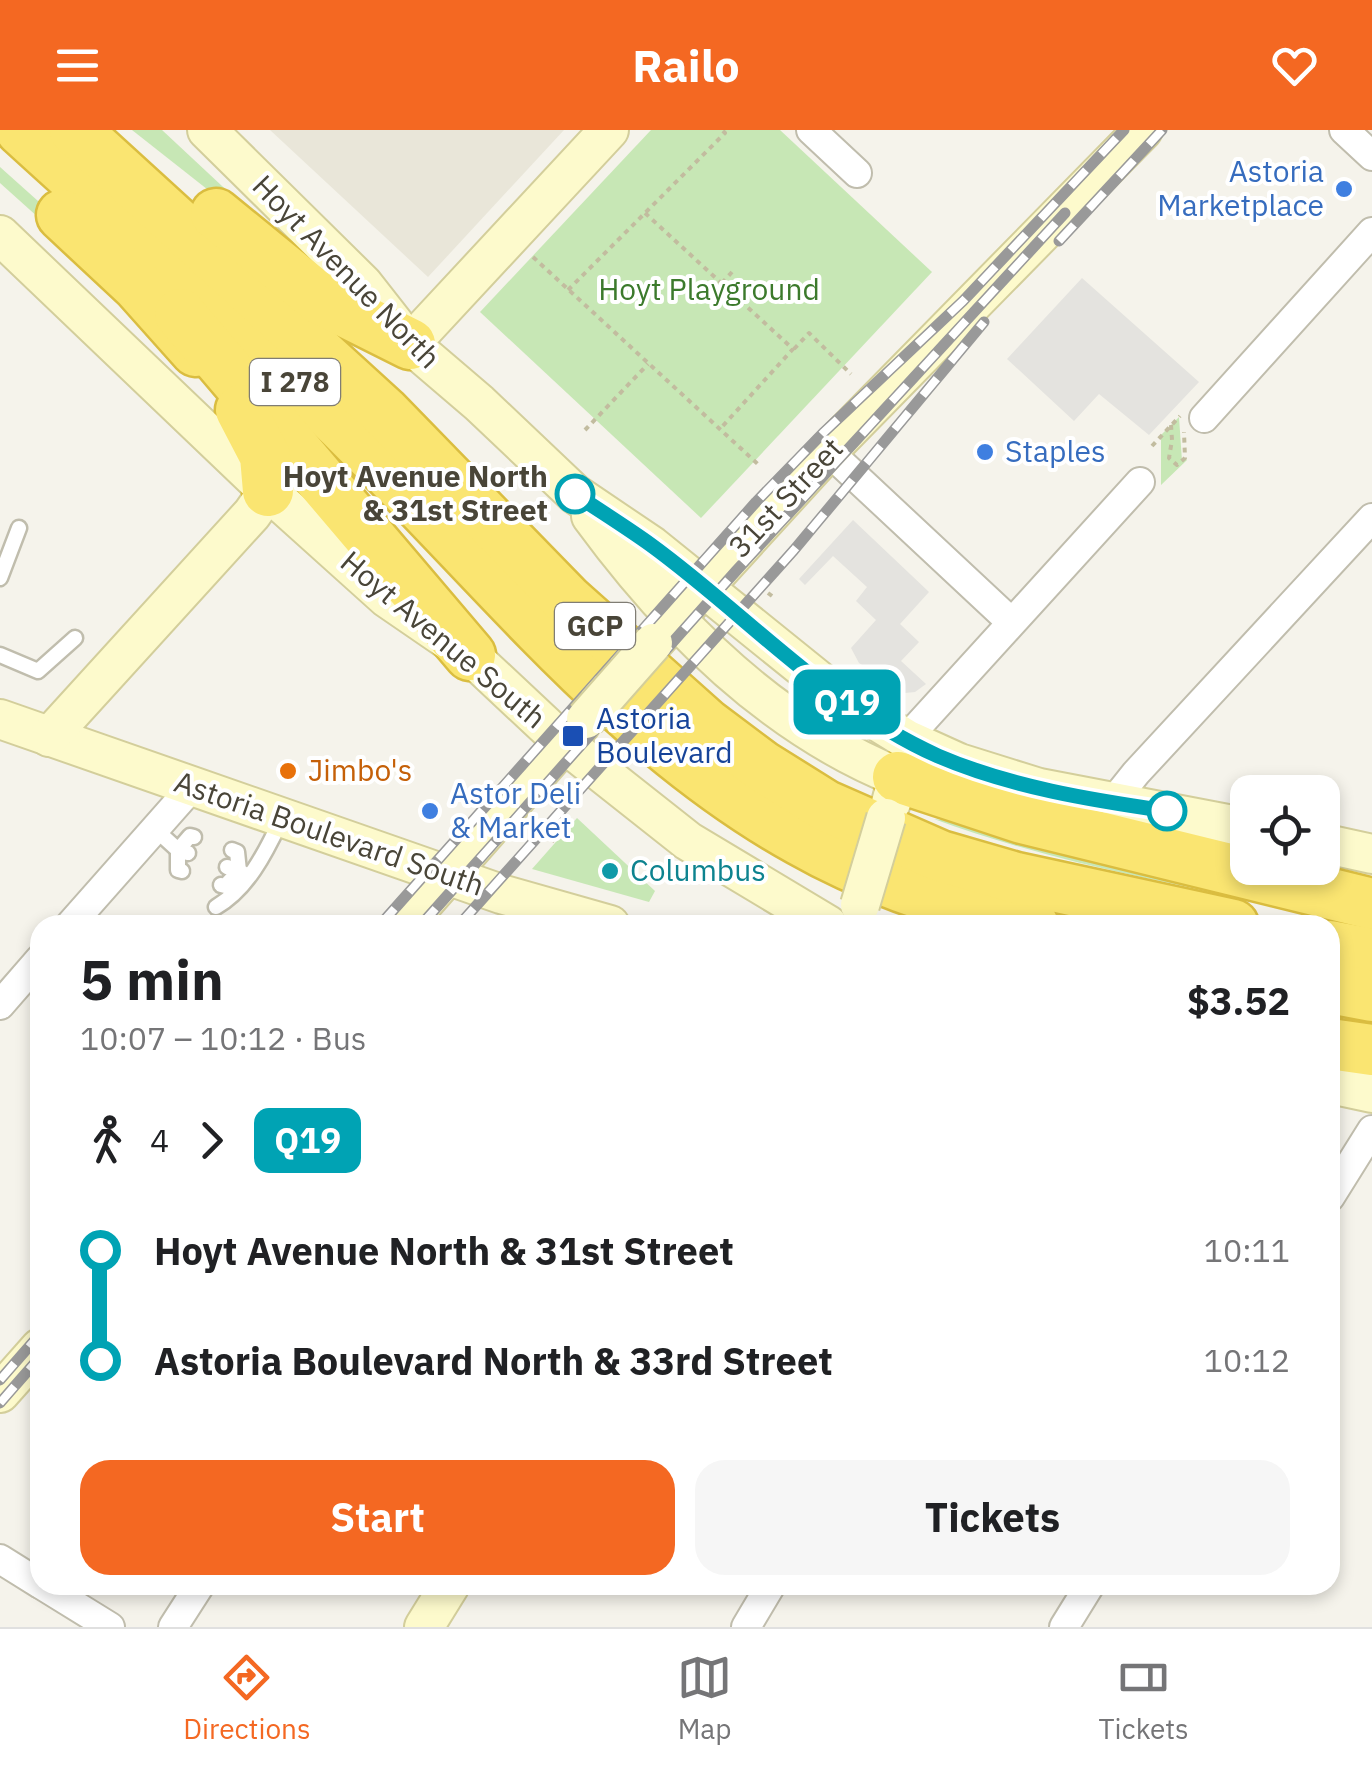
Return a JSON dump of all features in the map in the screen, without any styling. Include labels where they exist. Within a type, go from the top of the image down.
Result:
[{"type":"highway","name":"I 278","points":[[21,130],[322,407],[556,648],[691,766],[761,816],[836,859],[930,898],[995,915]]},
{"type":"highway","name":"GCP","points":[[75,130],[384,412],[582,614],[706,724],[762,766],[826,806],[940,856],[1016,878],[1187,915]]},
{"type":"highway","points":[[116,130],[320,299],[410,344]]},
{"type":"highway","points":[[0,141],[137,269],[200,335],[470,655]]},
{"type":"highway","points":[[0,158],[138,286],[219,379],[259,440],[268,469],[268,491]]},
{"type":"highway","points":[[897,778],[1022,818],[1372,904]]},
{"type":"highway","points":[[1340,948],[1372,954]]},
{"type":"highway","points":[[1340,990],[1372,996]]},
{"type":"highway","points":[[1340,1045],[1372,1050]]},
{"type":"main road","points":[[410,344],[609,130]]},
{"type":"main road","name":"31st Street","points":[[413,915],[702,587],[1142,130]]},
{"type":"main road","name":"Hoyt Avenue North","points":[[222,135],[363,284],[410,344],[575,494],[652,546],[829,689],[897,778]]},
{"type":"main road","name":"Hoyt Avenue South","points":[[0,236],[386,598],[575,731],[706,854],[811,915]]},
{"type":"main road","points":[[0,719],[49,737],[252,514],[268,491]]},
{"type":"main road","name":"Hoyt Avenue North","points":[[575,494],[631,570],[665,630],[728,670],[837,750],[897,778]]},
{"type":"main road","name":"Astoria Boulevard South","points":[[49,737],[501,894],[575,915]]},
{"type":"main road","points":[[856,915],[897,778],[938,756],[1039,788],[1230,825]]},
{"type":"main road","points":[[1340,847],[1372,854]]},
{"type":"main road","points":[[1340,1086],[1372,1093]]},
{"type":"main road","points":[[0,1393],[30,1359]]},
{"type":"main road","points":[[424,1627],[444,1595]]},
{"type":"street","points":[[811,130],[858,174]]},
{"type":"street","points":[[1344,130],[1372,156]]},
{"type":"street","points":[[1189,413],[1372,232]]},
{"type":"street","points":[[828,452],[1010,621]]},
{"type":"street","points":[[897,778],[1010,621],[1153,478]]},
{"type":"street","points":[[1112,803],[1136,772],[1372,518]]},
{"type":"street","points":[[79,915],[192,787]]},
{"type":"street","points":[[0,1004],[30,970]]},
{"type":"street","points":[[1340,1181],[1372,1130]]},
{"type":"street","points":[[0,1559],[30,1577]]},
{"type":"street","points":[[59,1595],[110,1627]]},
{"type":"street","points":[[174,1627],[194,1595]]},
{"type":"street","points":[[746,1627],[766,1595]]},
{"type":"street","points":[[1064,1627],[1084,1595]]},
{"type":"lane","points":[[0,578],[19,528]]},
{"type":"lane","points":[[0,655],[38,670],[75,638]]},
{"type":"lane","points":[[220,885],[225,886],[269,846],[282,817]]},
{"type":"lane","points":[[155,829],[183,852]]},
{"type":"lane","points":[[182,872],[178,870],[183,852],[190,836],[194,837]]},
{"type":"lane","points":[[216,907],[235,896],[237,852],[232,850]]},
{"type":"path","points":[[568,290],[725,132],[722,130]]},
{"type":"path","points":[[645,213],[793,350]]},
{"type":"path","points":[[526,250],[761,467]]},
{"type":"path","points":[[722,284],[732,272]]},
{"type":"path","points":[[720,429],[809,333],[851,374]]},
{"type":"path","points":[[585,430],[648,364]]},
{"type":"path","points":[[1152,446],[1171,425],[1189,413]]},
{"type":"path","points":[[1153,478],[1186,458],[1189,413]]},
{"type":"path","points":[[1171,425],[1169,458],[1177,465]]},
{"type":"shaded area","points":[[270,130],[564,130],[428,277]]},
{"type":"shaded area","points":[[1082,278],[1199,382],[1149,435],[1099,394],[1074,421],[1007,359]]},
{"type":"shaded area","points":[[853,520],[929,592],[900,624],[919,642],[901,661],[926,684],[915,692],[905,693],[859,663],[851,648],[876,620],[856,601],[867,587],[833,556],[805,585],[799,579]]},
{"type":"green space","points":[[132,130],[162,130],[252,214],[245,219]]},
{"type":"green space","name":"Hoyt Playground","points":[[651,130],[780,130],[932,272],[701,518],[480,312]]},
{"type":"green space","points":[[0,167],[124,278],[186,350],[0,183]]},
{"type":"green space","points":[[1179,417],[1182,461],[1187,460],[1161,485],[1161,435]]},
{"type":"green space","points":[[577,818],[655,891],[649,902],[532,869]]},
{"type":"green space","points":[[934,819],[1032,832],[1336,915],[1086,864]]},
{"type":"railway","points":[[389,915],[756,502],[963,301],[1124,130]]},
{"type":"railway","points":[[1059,241],[1162,130]]},
{"type":"railway","points":[[430,915],[736,571],[1065,213]]},
{"type":"railway","points":[[468,915],[794,550],[984,322]]},
{"type":"railway","points":[[0,1380],[30,1346]]},
{"type":"railway","points":[[0,1403],[30,1368]]},
{"type":"bus line","name":"Q19","points":[[575,494],[652,546],[843,700],[938,756],[1039,788],[1167,811]]},
{"type":"place","name":"Astoria Marketplace","points":[[1344,189]]},
{"type":"place","name":"Staples","points":[[985,452]]},
{"type":"place","name":"Hoyt Avenue North & 31st Street","points":[[575,494]]},
{"type":"place","name":"Astoria Boulevard","points":[[573,736]]},
{"type":"place","name":"Jimbo's","points":[[288,771]]},
{"type":"place","name":"Astor Deli & Market","points":[[430,811]]},
{"type":"place","name":"Columbus","points":[[610,871]]}]
